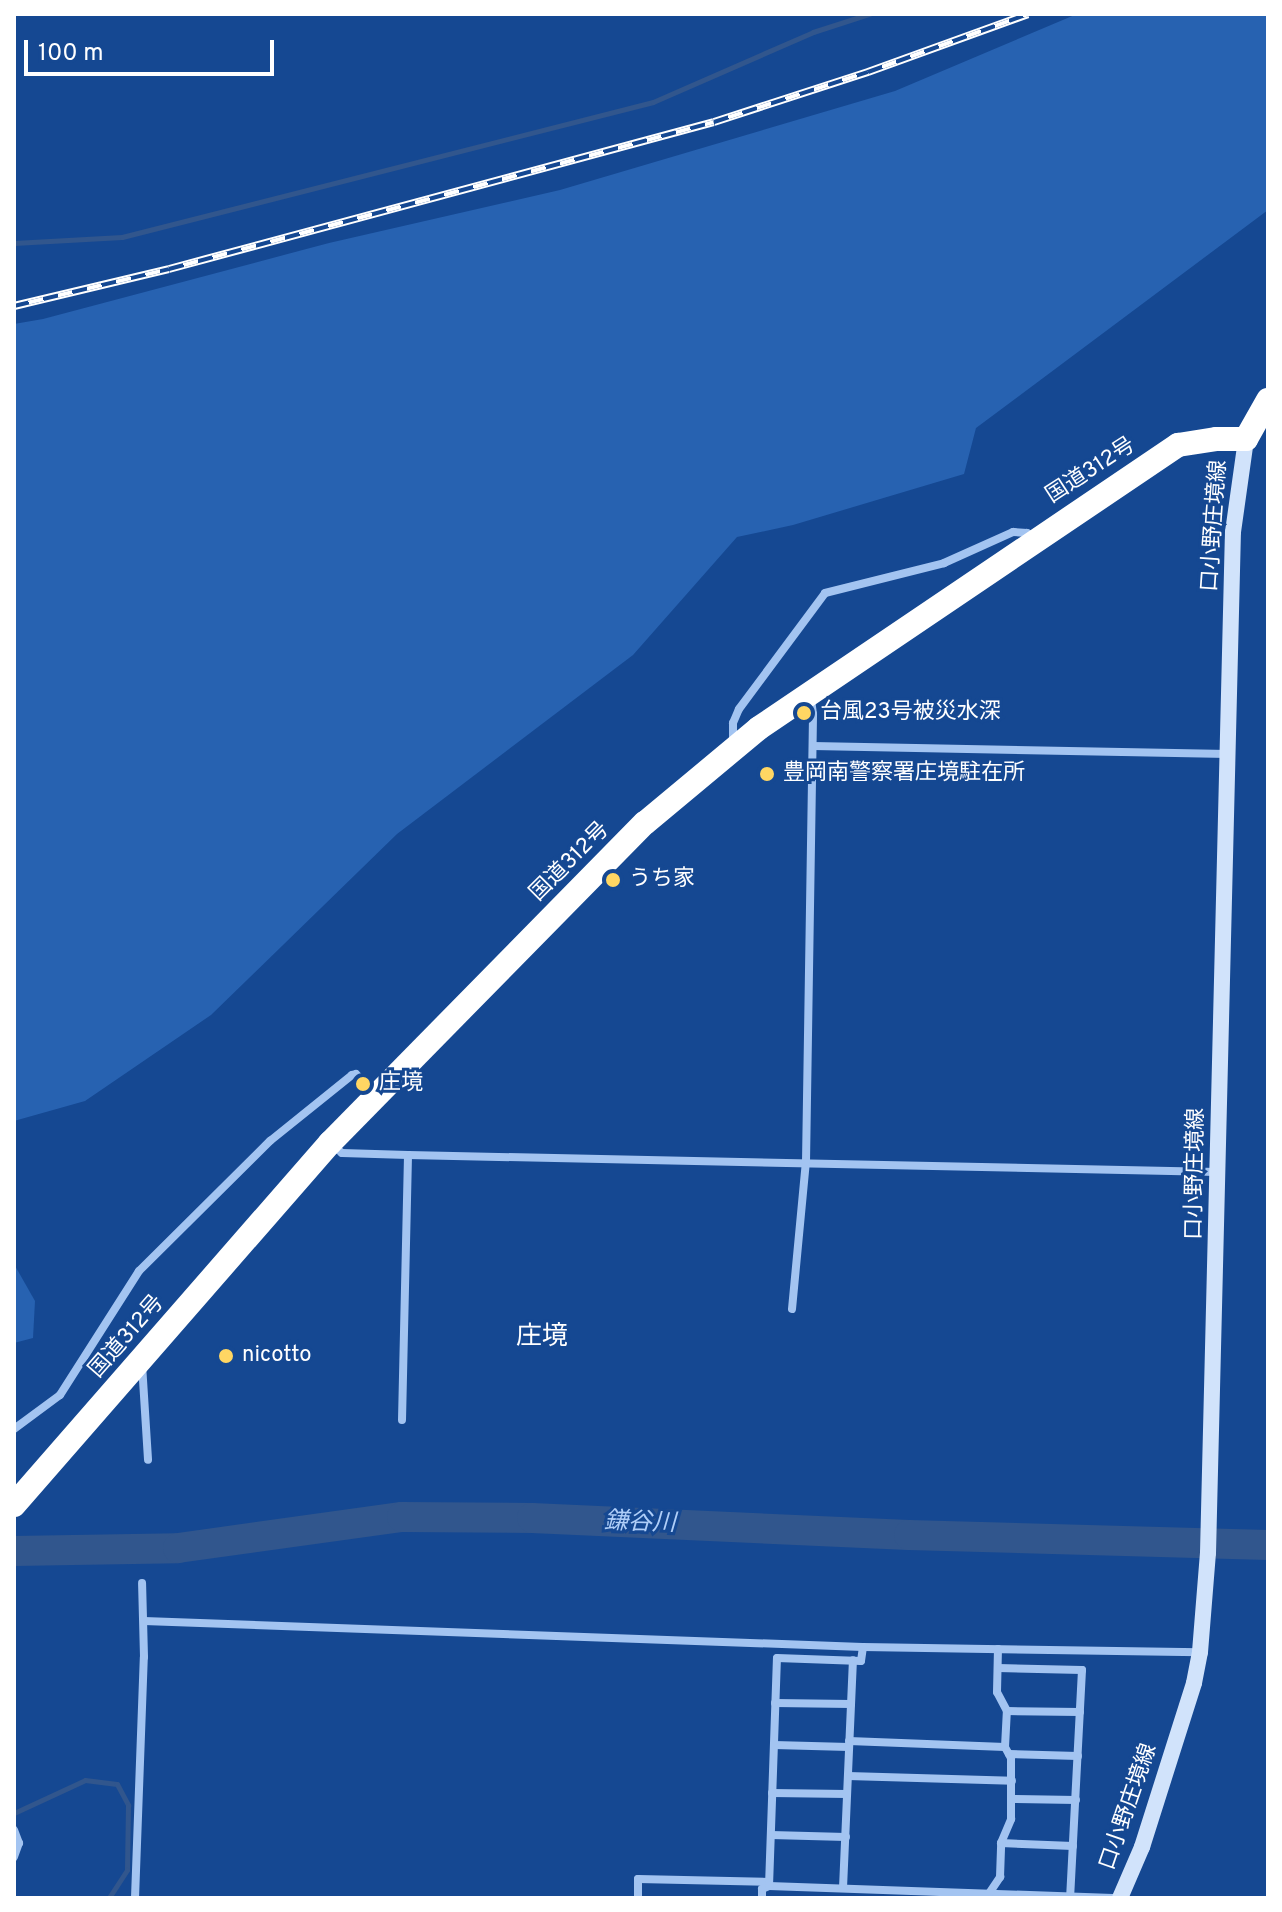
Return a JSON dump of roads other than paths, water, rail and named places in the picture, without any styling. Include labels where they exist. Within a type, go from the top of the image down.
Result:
[{"type":"highway","points":[[1246,439],[1268,400]]},
{"type":"highway","name":"国道312号","points":[[14,1504],[330,1143],[645,823],[759,728],[1036,538],[1178,445],[1216,439],[1246,439]]},
{"type":"main road","name":"口小野庄境線","points":[[1120,1898],[1142,1847],[1194,1683],[1200,1652],[1208,1553],[1233,532],[1246,439]]},
{"type":"street","points":[[733,750],[733,723],[739,709],[825,593],[944,563],[1013,532],[1027,533],[1036,538]]},
{"type":"street","points":[[792,1309],[806,1162],[813,746],[813,702],[807,695]]},
{"type":"street","points":[[739,709],[759,728]]},
{"type":"street","points":[[813,746],[1228,754]]},
{"type":"street","points":[[14,1429],[60,1395],[139,1271],[270,1141],[352,1075],[356,1074],[376,1094]]},
{"type":"street","points":[[330,1143],[342,1153],[1218,1172]]},
{"type":"street","points":[[402,1420],[408,1155]]},
{"type":"street","points":[[141,1359],[148,1460]]},
{"type":"street","points":[[135,1898],[144,1621],[142,1583]]},
{"type":"street","points":[[144,1621],[863,1647],[1200,1652]]},
{"type":"street","points":[[769,1884],[777,1658],[861,1661],[863,1647]]},
{"type":"street","points":[[987,1896],[1000,1877],[1001,1843],[1011,1819],[1012,1799],[1007,1711],[997,1692],[998,1649]]},
{"type":"street","points":[[843,1888],[853,1660]]},
{"type":"street","points":[[998,1668],[1082,1670],[1070,1896]]},
{"type":"street","points":[[775,1703],[851,1704]]},
{"type":"street","points":[[1007,1711],[1080,1712]]},
{"type":"street","points":[[774,1745],[849,1744],[1078,1756]]},
{"type":"street","points":[[848,1776],[1012,1781]]},
{"type":"street","points":[[772,1793],[847,1794]]},
{"type":"street","points":[[1012,1799],[1076,1800]]},
{"type":"street","points":[[14,1830],[19,1843],[14,1857]]},
{"type":"street","points":[[771,1835],[846,1837]]},
{"type":"street","points":[[1001,1843],[1073,1846]]},
{"type":"street","points":[[638,1898],[638,1879],[987,1896],[1120,1898]]},
{"type":"street","points":[[762,1898],[762,1889],[769,1884]]},
{"type":"waterway","points":[[14,243],[122,237],[653,102],[813,32],[869,14]]},
{"type":"waterway","name":"鎌谷川","points":[[14,1551],[178,1548],[402,1517],[532,1518],[909,1535],[1268,1545]]},
{"type":"waterway","points":[[14,1813],[85,1780],[117,1784],[128,1805],[127,1870],[109,1898]]},
{"type":"railway","points":[[14,306],[169,269],[714,122],[868,72],[1028,14]]},
{"type":"place","name":"台風23号被災水深","points":[[804,713]]},
{"type":"place","name":"豊岡南警察署庄境駐在所","points":[[767,774]]},
{"type":"place","name":"うち家","points":[[613,880]]},
{"type":"place","name":"庄境","points":[[363,1084]]},
{"type":"place","name":"nicotto","points":[[226,1356]]},
{"type":"district","name":"庄境","points":[[542,1338]]}]
